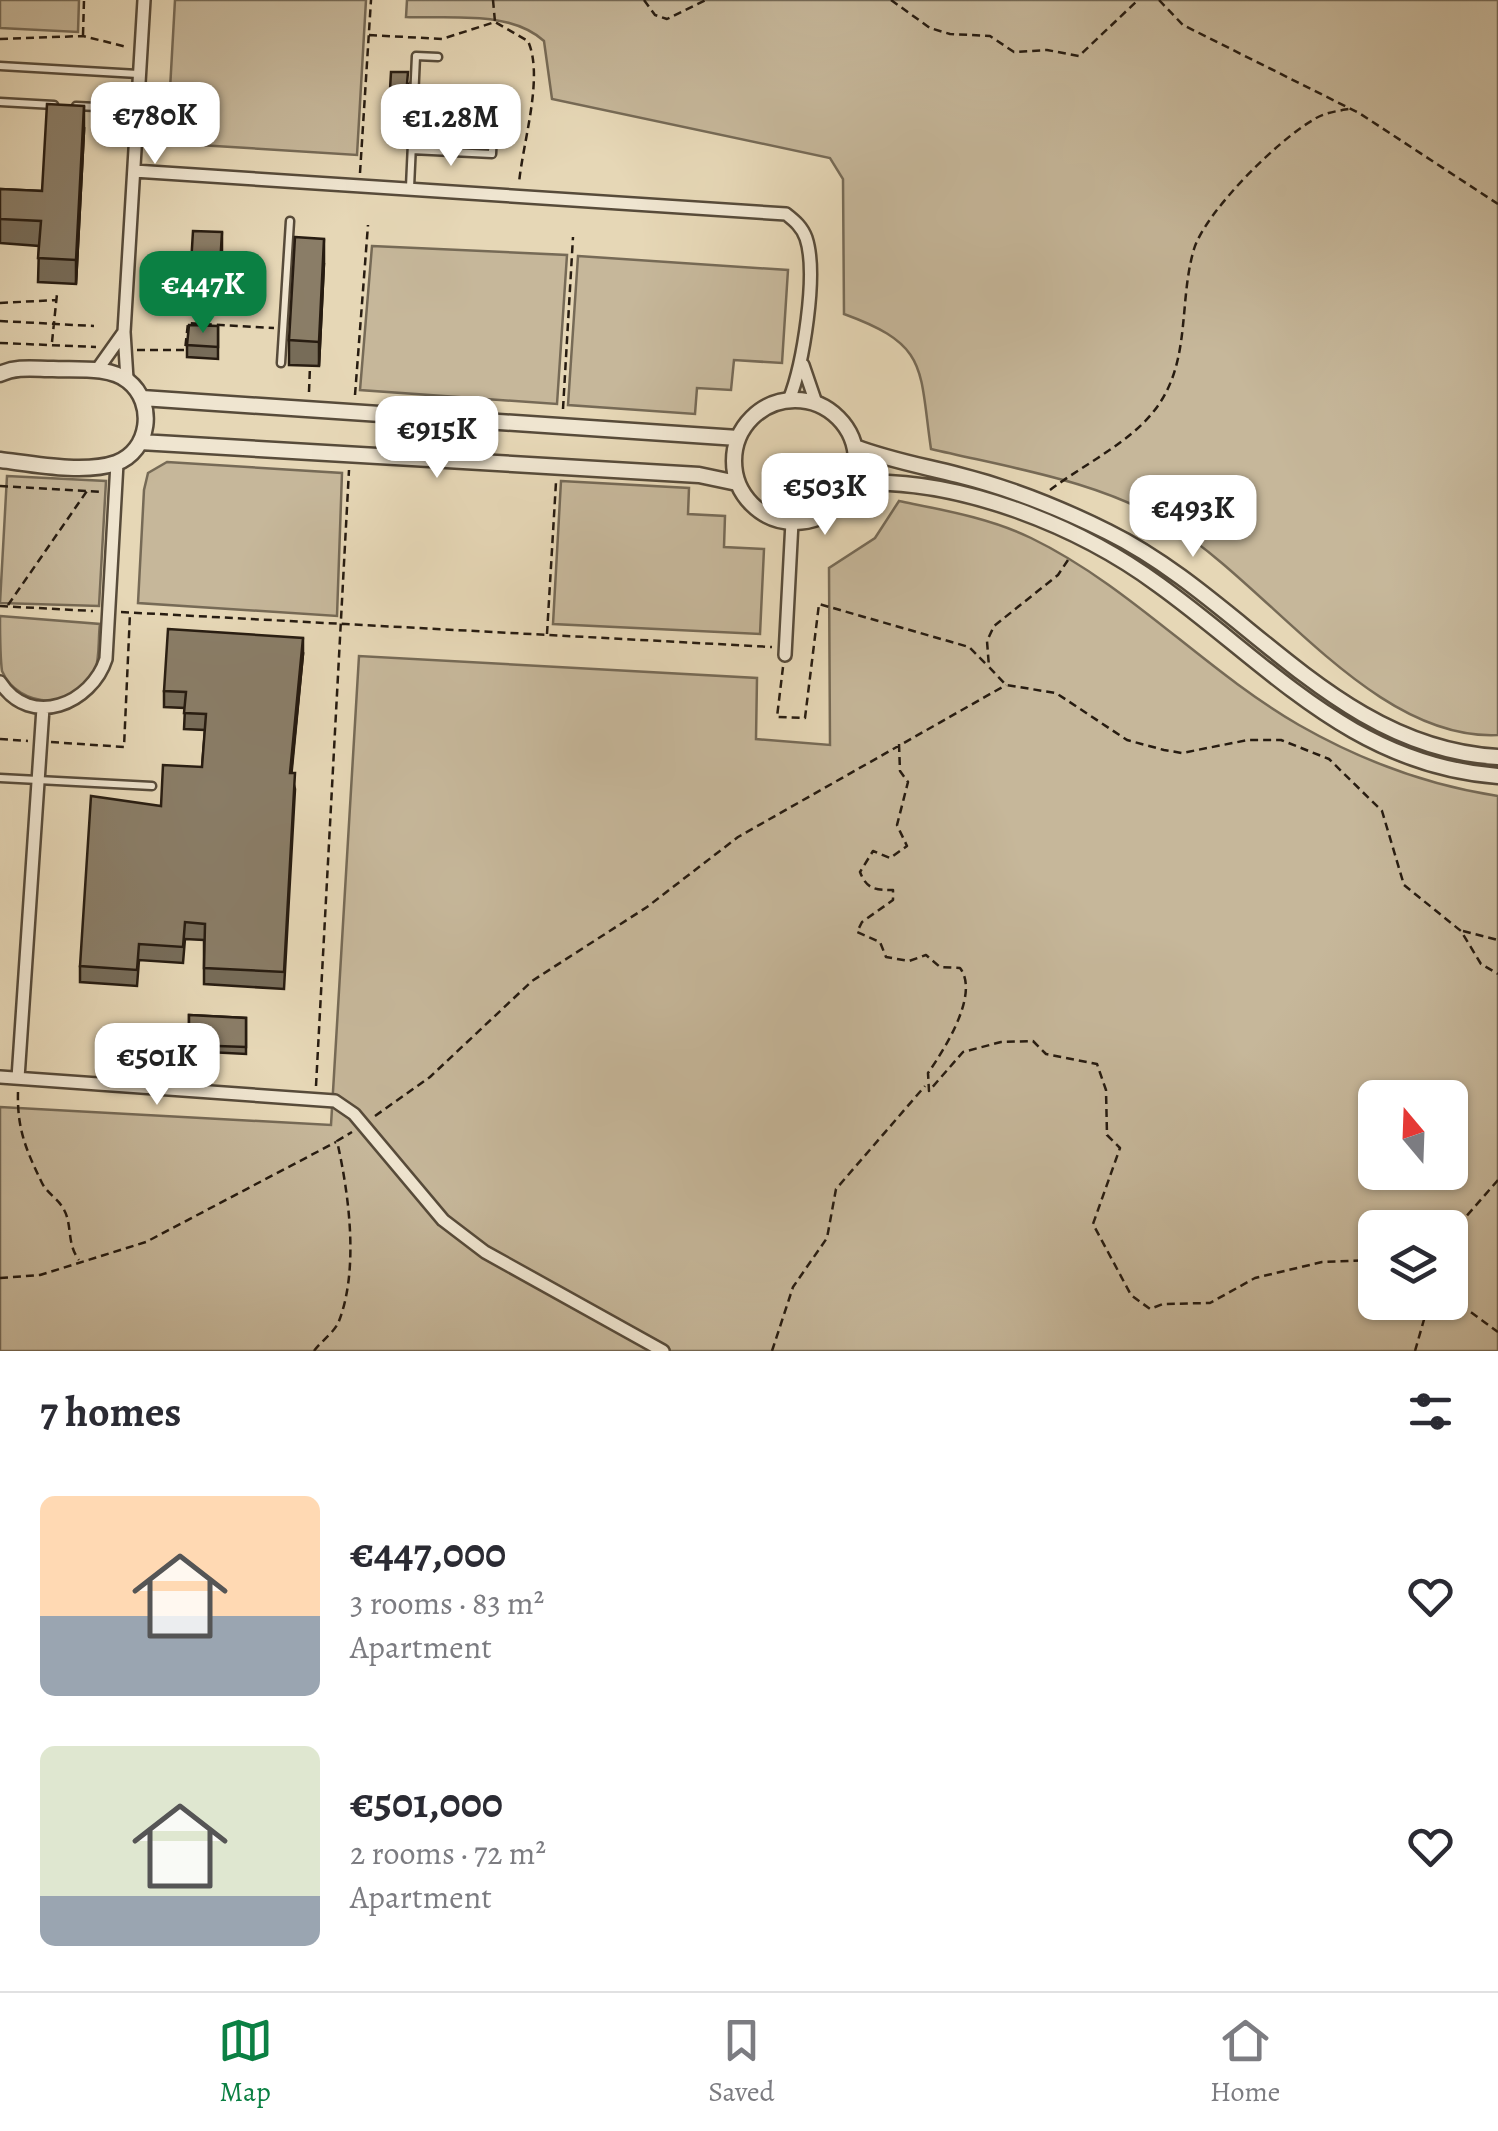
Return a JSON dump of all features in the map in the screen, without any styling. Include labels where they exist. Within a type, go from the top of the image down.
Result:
[{"type":"street","points":[[0,473],[0,460],[94,466],[117,463],[140,442],[146,412],[142,398],[126,379],[119,349],[124,332],[144,0]]},
{"type":"street","points":[[134,171],[786,214],[806,238],[809,259],[803,365],[789,400]]},
{"type":"street","points":[[97,370],[119,349]]},
{"type":"street","points":[[803,365],[816,404]]},
{"type":"street","points":[[0,374],[13,368],[97,370],[126,379]]},
{"type":"street","points":[[142,398],[738,438]]},
{"type":"street","points":[[789,400],[816,404],[834,413],[855,447],[853,484],[842,502],[826,515],[792,522],[764,514],[738,482],[734,453],[738,438],[759,412],[789,400]]},
{"type":"street","points":[[140,442],[557,466],[738,482]]},
{"type":"street","points":[[855,447],[1038,500],[1110,533],[1167,566],[1338,701],[1427,745],[1498,758]]},
{"type":"street","points":[[0,682],[19,700],[43,708],[66,705],[89,692],[101,676],[106,659],[117,463]]},
{"type":"street","points":[[853,484],[888,481],[953,493],[1028,516],[1103,549],[1158,584],[1326,717],[1419,762],[1498,776]]},
{"type":"street","points":[[785,651],[792,522]]},
{"type":"street","points":[[18,1078],[43,708]]},
{"type":"street","points":[[0,1078],[315,1098],[343,1106],[443,1220],[485,1252],[664,1351]]},
{"type":"lane","points":[[410,188],[416,56],[438,57]]},
{"type":"lane","points":[[0,66],[140,74]]},
{"type":"lane","points":[[0,102],[138,110]]},
{"type":"lane","points":[[412,150],[492,154],[494,108],[414,104]]},
{"type":"lane","points":[[281,363],[290,221]]},
{"type":"lane","points":[[0,778],[152,786]]},
{"type":"path","points":[[84,0],[84,36]]},
{"type":"path","points":[[359,184],[371,0]]},
{"type":"path","points":[[493,0],[495,22]]},
{"type":"path","points":[[644,0],[655,15],[667,20],[706,0]]},
{"type":"path","points":[[891,0],[930,28],[950,34],[990,36],[1014,52],[1047,50],[1079,56],[1138,0]]},
{"type":"path","points":[[1158,0],[1183,25],[1349,108],[1498,204]]},
{"type":"path","points":[[368,35],[442,39],[495,22],[528,41],[534,54],[536,80],[524,129],[518,194]]},
{"type":"path","points":[[0,39],[84,36],[141,49]]},
{"type":"path","points":[[1038,500],[1154,413],[1174,376],[1194,248],[1204,227],[1293,134],[1314,118],[1349,108]]},
{"type":"path","points":[[354,395],[368,225]]},
{"type":"path","points":[[564,408],[573,237]]},
{"type":"path","points":[[52,344],[57,294]]},
{"type":"path","points":[[0,302],[56,300]]},
{"type":"path","points":[[0,321],[94,326]]},
{"type":"path","points":[[0,344],[186,350],[188,323],[283,328]]},
{"type":"path","points":[[309,392],[310,366]]},
{"type":"path","points":[[547,635],[557,466]]},
{"type":"path","points":[[315,1098],[349,470]]},
{"type":"path","points":[[0,486],[116,493]]},
{"type":"path","points":[[7,606],[87,491]]},
{"type":"path","points":[[989,667],[986,641],[994,626],[1058,574],[1068,560]]},
{"type":"path","points":[[0,606],[785,651],[777,717],[806,718],[819,604],[969,648],[1006,685]]},
{"type":"path","points":[[0,739],[124,747],[130,613]]},
{"type":"path","points":[[0,1278],[40,1274],[146,1242],[337,1141],[430,1077],[532,982],[648,907],[738,838],[1006,685],[1021,684],[1056,693],[1127,740],[1164,750],[1182,752],[1248,740],[1281,740],[1329,759],[1382,811],[1404,885],[1461,931],[1481,964],[1498,974]]},
{"type":"path","points":[[772,1351],[794,1286],[827,1238],[836,1189],[892,1119],[926,1084],[928,1072],[948,1044],[966,996],[967,978],[960,968],[940,967],[926,955],[909,961],[886,957],[876,939],[856,932],[862,922],[892,900],[893,890],[873,890],[864,882],[860,872],[866,860],[873,850],[890,858],[907,846],[897,825],[908,782],[900,771],[900,744]]},
{"type":"path","points":[[1461,931],[1498,940]]},
{"type":"path","points":[[926,1084],[930,1091],[934,1088],[963,1052],[1022,1039],[1038,1044],[1046,1054],[1096,1064],[1106,1090],[1107,1134],[1120,1148],[1094,1224],[1130,1296],[1150,1308],[1210,1303],[1256,1278],[1322,1262],[1358,1261]]},
{"type":"path","points":[[18,1078],[18,1135],[35,1161],[43,1186],[65,1210],[69,1248],[80,1262]]},
{"type":"path","points":[[314,1351],[338,1324],[344,1296],[348,1233],[337,1141]]},
{"type":"path","points":[[1468,1214],[1498,1180]]},
{"type":"path","points":[[1468,1310],[1498,1332]]},
{"type":"path","points":[[1415,1351],[1424,1320]]},
{"type":"shaded area","points":[[0,0],[79,0],[78,32],[0,28]]},
{"type":"shaded area","points":[[175,0],[366,0],[357,155],[167,143]]},
{"type":"shaded area","points":[[407,0],[1498,0],[1498,735],[1452,730],[1409,714],[1367,688],[1209,552],[1144,510],[1055,478],[931,449],[921,378],[915,362],[892,337],[844,314],[843,179],[830,158],[552,99],[544,41],[530,31],[497,20],[406,17]]},
{"type":"shaded area","points":[[372,246],[567,255],[557,404],[360,390]]},
{"type":"shaded area","points":[[578,256],[788,270],[782,363],[734,360],[731,390],[697,388],[695,414],[568,405]]},
{"type":"shaded area","points":[[167,462],[342,473],[337,616],[138,603],[144,490],[148,473]]},
{"type":"shaded area","points":[[7,476],[106,481],[99,606],[0,603]]},
{"type":"shaded area","points":[[561,481],[689,488],[688,514],[725,516],[724,547],[764,549],[760,634],[553,624]]},
{"type":"shaded area","points":[[899,501],[999,525],[1031,538],[1101,580],[1231,679],[1299,725],[1395,770],[1498,796],[1498,1351],[0,1351],[0,1107],[331,1125],[359,656],[757,678],[756,739],[830,745],[829,568],[875,538]]},
{"type":"shaded area","points":[[0,616],[100,624],[97,666],[87,684],[76,694],[49,701],[21,693],[2,671]]},
{"type":"building","points":[[391,72],[408,72],[405,108],[389,107]]},
{"type":"building","points":[[47,104],[84,106],[76,260],[38,258],[41,221],[0,219],[0,189],[42,191]]},
{"type":"building","points":[[193,231],[222,232],[219,283],[190,281]]},
{"type":"building","points":[[295,237],[324,239],[319,342],[289,340]]},
{"type":"building","points":[[189,325],[218,326],[218,347],[187,345]]},
{"type":"building","points":[[168,629],[303,638],[290,773],[295,773],[284,972],[204,968],[205,924],[185,922],[183,947],[139,944],[137,970],[80,966],[91,796],[161,806],[163,765],[202,767],[206,714],[184,713],[186,692],[164,691]]},
{"type":"building","points":[[189,1015],[246,1018],[246,1047],[189,1045]]}]
